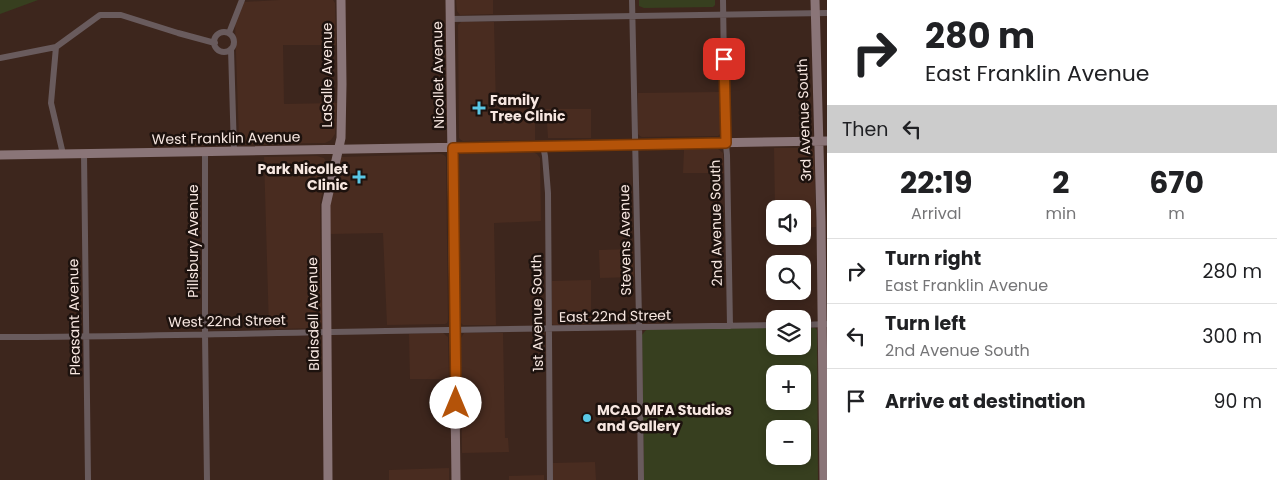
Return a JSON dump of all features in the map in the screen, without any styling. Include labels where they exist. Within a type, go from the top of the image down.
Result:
[{"type":"street","points":[[229,33],[242,0]]},
{"type":"street","name":"LaSalle Avenue","points":[[337,150],[341,138],[342,109],[341,0]]},
{"type":"street","name":"Nicollet Avenue","points":[[450,0],[456,480]]},
{"type":"street","name":"Stevens Avenue","points":[[632,0],[640,328],[641,480]]},
{"type":"street","name":"2nd Avenue South","points":[[722,0],[726,143],[728,155],[730,326]]},
{"type":"street","name":"3rd Avenue South","points":[[815,0],[822,141],[820,221],[824,324],[824,480]]},
{"type":"street","points":[[450,19],[827,13]]},
{"type":"street","points":[[0,58],[56,47],[100,15],[121,14],[214,43]]},
{"type":"street","points":[[231,50],[221,52],[216,48],[214,43],[217,35],[223,32],[229,33],[234,41],[231,50],[234,152]]},
{"type":"street","points":[[56,47],[51,103],[64,154]]},
{"type":"street","name":"West Franklin Avenue","points":[[0,155],[822,141]]},
{"type":"street","name":"1st Avenue South","points":[[542,146],[545,156],[548,193],[550,480]]},
{"type":"street","name":"Blaisdell Avenue","points":[[328,480],[326,204],[337,150]]},
{"type":"street","name":"Pillsbury Avenue","points":[[205,152],[207,480]]},
{"type":"street","name":"Pleasant Avenue","points":[[84,154],[88,480]]},
{"type":"street","points":[[811,325],[824,324]]},
{"type":"street","name":"East 22nd Street","points":[[455,330],[766,325]]},
{"type":"street","name":"West 22nd Street","points":[[0,337],[455,330]]},
{"type":"shaded area","points":[[333,0],[335,3],[336,45],[283,45],[284,104],[337,103],[335,134],[331,140],[325,143],[242,144],[239,140],[235,23],[244,2]]},
{"type":"shaded area","points":[[456,0],[493,0],[493,14],[460,15],[457,11]]},
{"type":"shaded area","points":[[462,21],[494,22],[496,108],[535,109],[535,140],[463,141],[459,138],[458,25]]},
{"type":"shaded area","points":[[720,92],[721,133],[718,136],[642,137],[638,134],[638,93]]},
{"type":"shaded area","points":[[546,109],[591,109],[591,138],[548,138]]},
{"type":"shaded area","points":[[774,148],[809,148],[814,151],[816,227],[811,227],[811,200],[775,200]]},
{"type":"shaded area","points":[[718,149],[723,153],[724,173],[683,173],[684,150]]},
{"type":"shaded area","points":[[461,152],[533,152],[540,158],[541,221],[494,223],[496,325],[463,325],[460,320],[457,155]]},
{"type":"shaded area","points":[[441,154],[446,157],[448,320],[445,324],[387,325],[383,233],[329,234],[329,206],[341,157]]},
{"type":"shaded area","points":[[317,156],[324,158],[327,169],[320,204],[322,322],[319,328],[269,329],[264,157]]},
{"type":"shaded area","points":[[633,249],[634,277],[600,278],[599,250]]},
{"type":"shaded area","points":[[591,280],[591,324],[552,324],[552,281]]},
{"type":"shaded area","points":[[443,333],[448,337],[449,379],[410,379],[409,334]]},
{"type":"shaded area","points":[[464,333],[503,333],[505,438],[508,438],[509,452],[462,453],[461,338]]},
{"type":"shaded area","points":[[595,462],[596,480],[553,480],[553,463]]},
{"type":"shaded area","points":[[449,468],[449,480],[389,480],[389,470]]},
{"type":"shaded area","points":[[544,475],[544,480],[509,480],[509,476]]},
{"type":"green space","points":[[0,0],[38,0],[0,14]]},
{"type":"green space","points":[[639,0],[715,0],[715,5],[713,7],[644,8],[639,6]]},
{"type":"green space","points":[[766,328],[766,355],[811,355],[811,328],[815,328],[817,330],[818,480],[644,480],[642,335],[648,329]]},
{"type":"place","name":"Family Tree Clinic","points":[[479,108]]},
{"type":"place","name":"Park Nicollet Clinic","points":[[359,177]]},
{"type":"place","name":"MCAD MFA Studios and Gallery","points":[[587,418]]},
{"type":"route","points":[[456,403],[453,148],[726,143],[724,59]]}]
